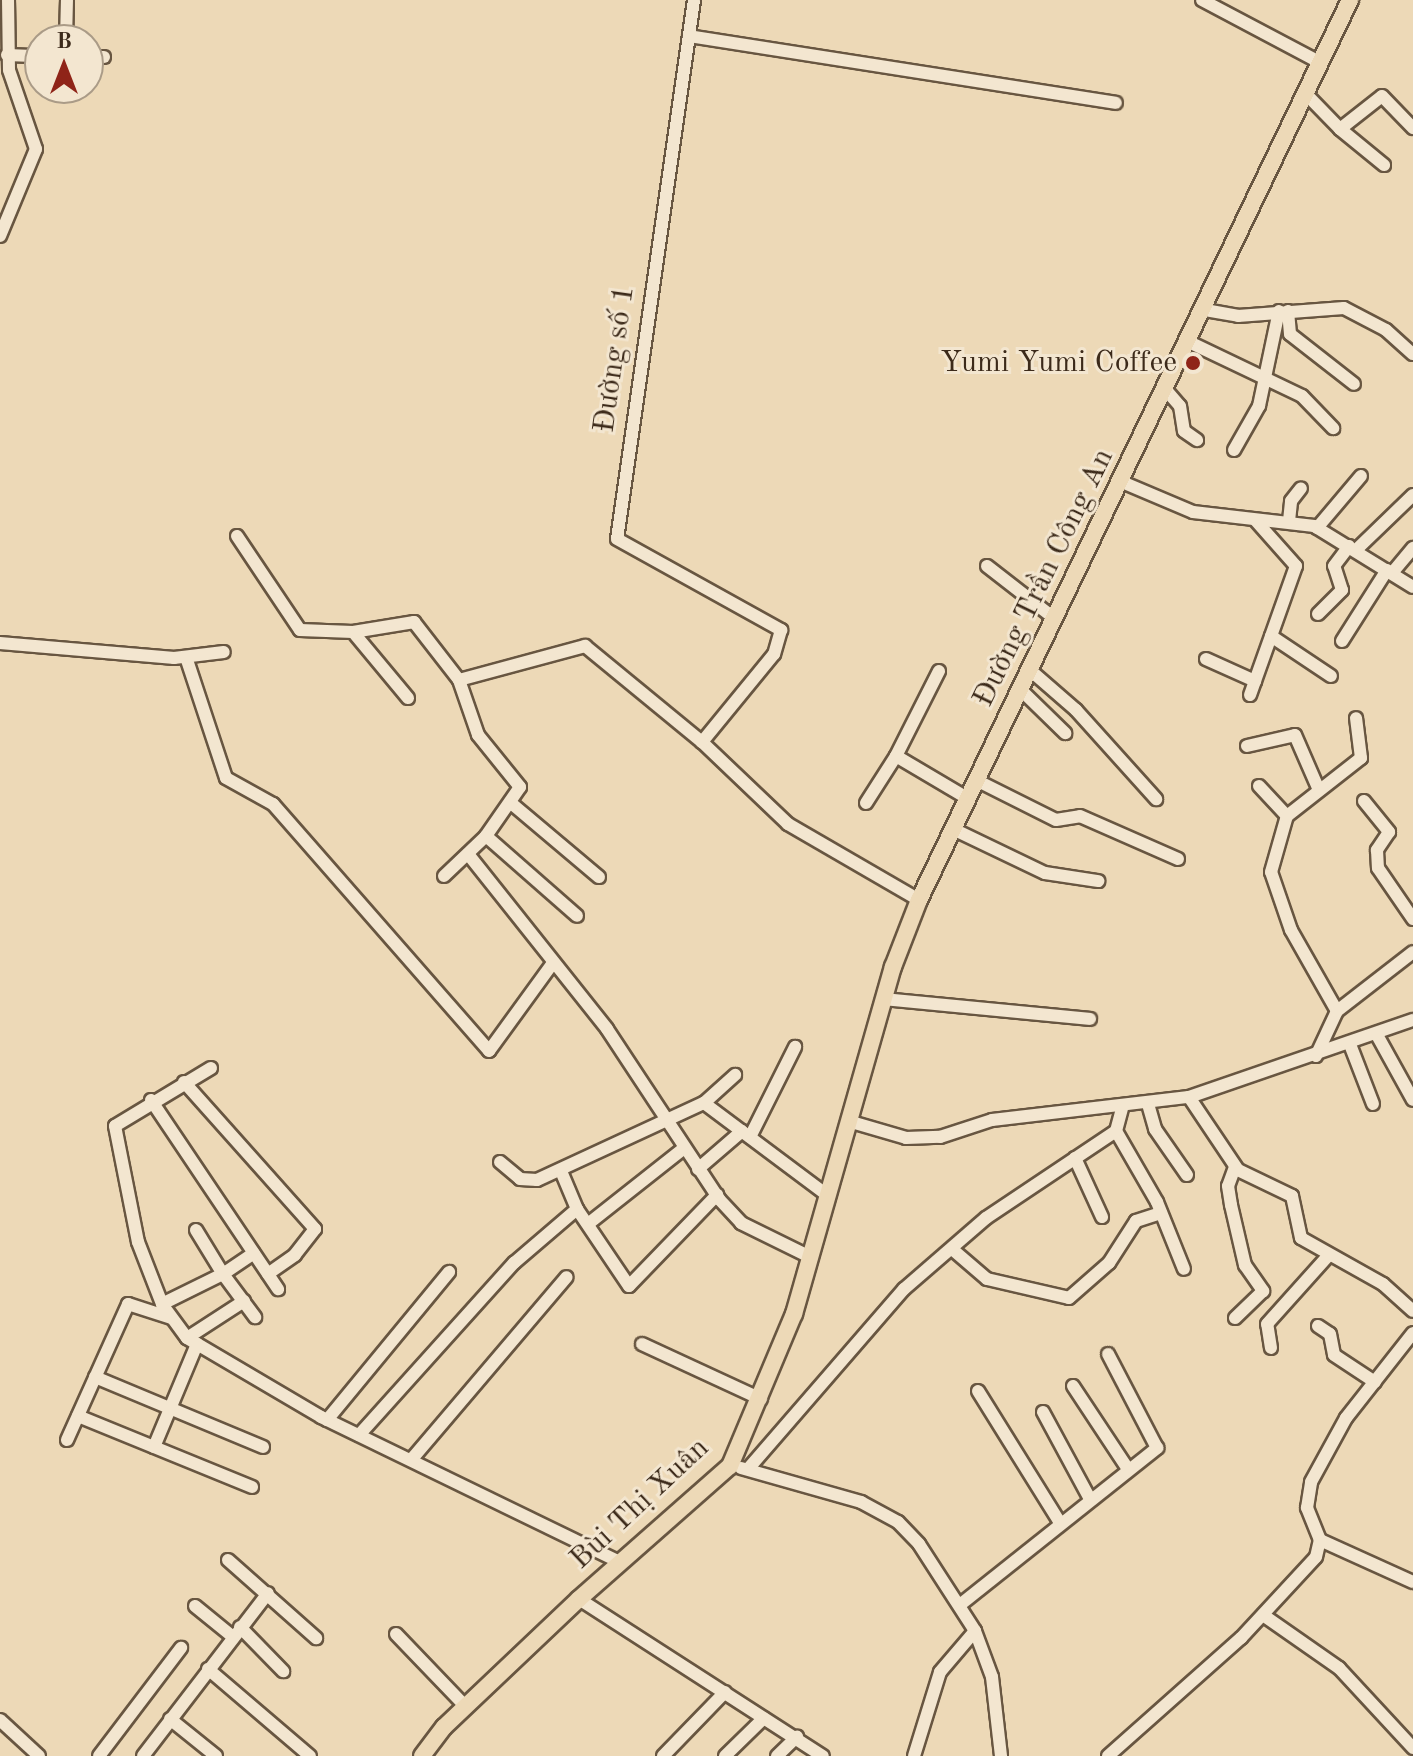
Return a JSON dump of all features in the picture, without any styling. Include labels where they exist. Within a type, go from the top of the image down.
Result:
[{"type":"main road","name":"Đường Trần Công An","points":[[827,1195],[884,999],[919,900],[1205,310],[1350,0]]},
{"type":"main road","name":"Bùi Thị Xuân","points":[[422,1756],[466,1707],[579,1599],[730,1466],[761,1399],[810,1257],[827,1195]]},
{"type":"street","points":[[0,236],[36,149],[7,55],[8,0]]},
{"type":"street","points":[[66,24],[67,0]]},
{"type":"street","name":"Đường số 1","points":[[694,0],[617,539],[781,630],[774,654],[706,738]]},
{"type":"street","points":[[1202,0],[1321,63]]},
{"type":"street","points":[[689,36],[1116,103]]},
{"type":"street","points":[[7,55],[24,56]]},
{"type":"street","points":[[1306,94],[1340,129],[1384,165]]},
{"type":"street","points":[[1340,129],[1382,96],[1413,128]]},
{"type":"street","points":[[1401,116],[1413,107]]},
{"type":"street","points":[[1205,310],[1238,316],[1344,308],[1386,330],[1413,354]]},
{"type":"street","points":[[1234,450],[1259,406],[1262,376],[1283,311]]},
{"type":"street","points":[[1283,311],[1290,334],[1354,384]]},
{"type":"street","points":[[1189,342],[1302,396],[1333,428]]},
{"type":"street","points":[[1166,390],[1180,406],[1184,431],[1197,440]]},
{"type":"street","points":[[1317,528],[1361,476]]},
{"type":"street","points":[[1122,482],[1193,512],[1256,521],[1289,521],[1317,528],[1413,587]]},
{"type":"street","points":[[1289,521],[1291,501],[1301,488]]},
{"type":"street","points":[[1318,614],[1342,590],[1334,566],[1413,495]]},
{"type":"street","points":[[1250,695],[1296,566],[1256,521]]},
{"type":"street","points":[[237,536],[300,630],[353,632],[414,622],[459,680],[482,742],[520,783],[511,803],[486,836],[444,876]]},
{"type":"street","points":[[1342,641],[1389,571],[1413,548]]},
{"type":"street","points":[[987,566],[1055,619]]},
{"type":"street","points":[[353,632],[408,698]]},
{"type":"street","points":[[1271,636],[1331,676]]},
{"type":"street","points":[[0,643],[186,657],[224,652]]},
{"type":"street","points":[[459,680],[585,646],[706,738],[788,824],[919,900]]},
{"type":"street","points":[[186,657],[226,778],[273,804],[489,1051],[553,963]]},
{"type":"street","points":[[1206,659],[1255,681]]},
{"type":"street","points":[[1030,670],[1076,710],[1156,799]]},
{"type":"street","points":[[866,803],[896,756],[939,671]]},
{"type":"street","points":[[1021,690],[1065,733]]},
{"type":"street","points":[[1337,1011],[1291,930],[1271,878],[1287,816],[1318,788],[1361,758],[1356,718]]},
{"type":"street","points":[[1247,746],[1290,734],[1300,738],[1318,788]]},
{"type":"street","points":[[896,756],[967,798]]},
{"type":"street","points":[[976,780],[1056,820],[1080,816],[1178,859]]},
{"type":"street","points":[[1259,786],[1287,816]]},
{"type":"street","points":[[1364,801],[1389,832],[1377,850],[1378,868],[1413,919]]},
{"type":"street","points":[[511,803],[599,877]]},
{"type":"street","points":[[953,829],[1045,873],[1098,881]]},
{"type":"street","points":[[486,836],[577,916]]},
{"type":"street","points":[[468,854],[671,1123],[683,1149],[717,1195],[741,1223],[810,1257]]},
{"type":"street","points":[[1316,1056],[1337,1011],[1413,952]]},
{"type":"street","points":[[884,999],[1090,1019]]},
{"type":"street","points":[[848,1121],[922,1138],[1028,1114],[1122,1109],[1189,1097],[1351,1047],[1413,1020]]},
{"type":"street","points":[[1377,1035],[1413,1100]]},
{"type":"street","points":[[698,1169],[746,1134],[795,1047]]},
{"type":"street","points":[[1351,1047],[1373,1104]]},
{"type":"street","points":[[211,1068],[151,1100],[115,1126],[138,1242],[162,1304],[171,1318],[192,1341],[327,1420],[620,1562]]},
{"type":"street","points":[[500,1162],[526,1181],[561,1171],[671,1123],[704,1103],[735,1075]]},
{"type":"street","points":[[184,1082],[315,1229],[295,1255],[268,1274]]},
{"type":"street","points":[[1189,1097],[1235,1167],[1257,1183],[1287,1191],[1298,1234],[1383,1284],[1413,1311]]},
{"type":"street","points":[[151,1100],[278,1289]]},
{"type":"street","points":[[704,1103],[827,1195]]},
{"type":"street","points":[[1148,1104],[1155,1129],[1187,1175]]},
{"type":"street","points":[[748,1469],[904,1289],[952,1249],[1116,1131],[1122,1109]]},
{"type":"street","points":[[1116,1131],[1161,1213],[1184,1269]]},
{"type":"street","points":[[588,1224],[683,1149]]},
{"type":"street","points":[[1075,1158],[1102,1217]]},
{"type":"street","points":[[1235,1167],[1228,1186],[1231,1205],[1245,1265],[1263,1291],[1235,1318]]},
{"type":"street","points":[[561,1171],[577,1209],[631,1286],[717,1195]]},
{"type":"street","points":[[359,1435],[514,1263],[577,1209]]},
{"type":"street","points":[[952,1249],[987,1279],[1069,1298],[1109,1263],[1136,1221],[1161,1213]]},
{"type":"street","points":[[196,1230],[255,1317]]},
{"type":"street","points":[[162,1304],[223,1274],[254,1253]]},
{"type":"street","points":[[1271,1348],[1267,1324],[1329,1255]]},
{"type":"street","points":[[327,1420],[449,1272]]},
{"type":"street","points":[[411,1460],[567,1277]]},
{"type":"street","points":[[154,1447],[192,1341],[244,1301]]},
{"type":"street","points":[[67,1440],[128,1304],[171,1318]]},
{"type":"street","points":[[1318,1326],[1330,1334],[1334,1355],[1375,1382]]},
{"type":"street","points":[[1108,1756],[1263,1615],[1316,1557],[1320,1540],[1307,1508],[1311,1482],[1375,1382],[1412,1336]]},
{"type":"street","points":[[642,1344],[761,1399]]},
{"type":"street","points":[[961,1604],[1059,1521],[1158,1444],[1108,1354]]},
{"type":"street","points":[[95,1377],[263,1447]]},
{"type":"street","points":[[1073,1386],[1128,1469]]},
{"type":"street","points":[[978,1391],[1059,1521]]},
{"type":"street","points":[[1043,1412],[1089,1497]]},
{"type":"street","points":[[78,1416],[252,1487]]},
{"type":"street","points":[[730,1466],[823,1488],[898,1522],[961,1604],[975,1631],[997,1700],[1001,1756]]},
{"type":"street","points":[[1320,1540],[1413,1582]]},
{"type":"street","points":[[228,1560],[316,1638]]},
{"type":"street","points":[[1360,1560],[1375,1578]]},
{"type":"street","points":[[143,1756],[268,1593]]},
{"type":"street","points":[[579,1599],[823,1756]]},
{"type":"street","points":[[195,1606],[236,1632],[283,1671]]},
{"type":"street","points":[[1263,1615],[1339,1668],[1413,1748]]},
{"type":"street","points":[[914,1756],[940,1672],[975,1631]]},
{"type":"street","points":[[396,1634],[466,1707]]},
{"type":"street","points":[[99,1756],[181,1648]]},
{"type":"street","points":[[208,1669],[310,1756]]},
{"type":"street","points":[[663,1756],[725,1692]]},
{"type":"street","points":[[725,1756],[764,1718]]},
{"type":"street","points":[[170,1719],[216,1756]]},
{"type":"street","points":[[0,1720],[39,1756]]},
{"type":"street","points":[[777,1756],[797,1737]]},
{"type":"place","name":"Yumi Yumi Coffee","points":[[1193,363]]}]
